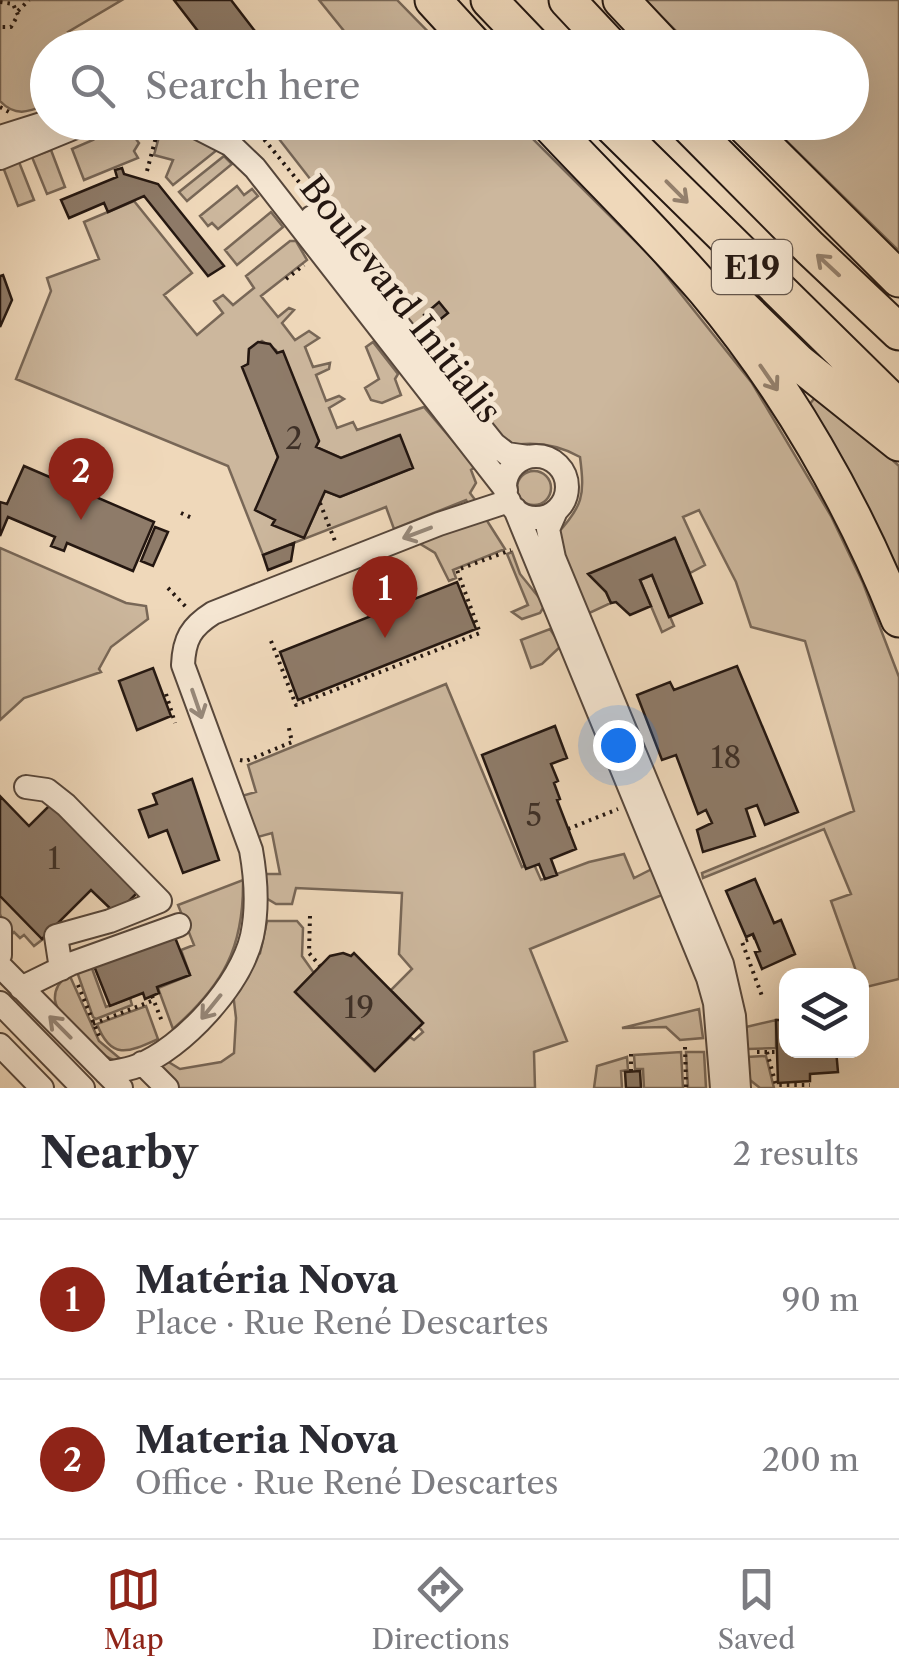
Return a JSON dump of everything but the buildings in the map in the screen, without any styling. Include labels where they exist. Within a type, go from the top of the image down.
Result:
[{"type":"highway","points":[[433,0],[460,30]]},
{"type":"highway","points":[[489,0],[518,30]]},
{"type":"highway","points":[[567,0],[595,30]]},
{"type":"highway","points":[[621,0],[649,30]]},
{"type":"highway","points":[[565,140],[705,291],[773,384],[852,517],[899,620]]},
{"type":"highway","name":"E19","points":[[626,140],[899,408]]},
{"type":"highway","name":"E19","points":[[703,140],[899,332]]},
{"type":"highway","points":[[760,140],[899,279]]},
{"type":"highway","points":[[593,171],[647,213],[798,364],[899,443]]},
{"type":"street","points":[[2,147],[30,132]]},
{"type":"street","points":[[2,147],[30,139]]},
{"type":"street","name":"Boulevard Initialis","points":[[222,140],[254,168],[494,444],[508,454],[549,459],[564,473],[567,493],[548,530],[554,558],[722,964],[734,1016],[739,1088]]},
{"type":"street","name":"Boulevard Initialis","points":[[245,140],[266,159],[318,241],[510,500],[708,978],[717,1017],[722,1088]]},
{"type":"street","name":"Boulevard Initialis","points":[[510,500],[508,473],[528,457]]},
{"type":"street","points":[[1,949],[114,1081],[172,1046],[199,1022],[236,973],[252,938],[255,873],[251,850],[183,665],[184,644],[190,630],[213,612],[510,500],[531,518],[556,511]]},
{"type":"street","points":[[26,786],[47,790],[66,805],[160,901],[110,921],[56,936],[66,966]]},
{"type":"street","points":[[28,984],[179,924]]},
{"type":"street","points":[[0,1004],[82,1088]]},
{"type":"street","points":[[0,1045],[42,1088]]},
{"type":"street","points":[[142,1063],[167,1088]]},
{"type":"path","points":[[0,28],[15,24],[18,11],[29,0]]},
{"type":"path","points":[[1,1],[13,4],[18,11]]},
{"type":"path","points":[[147,170],[155,140]]},
{"type":"path","points":[[265,140],[329,220],[318,241],[286,280]]},
{"type":"path","points":[[320,504],[344,560]]},
{"type":"path","points":[[182,514],[194,519]]},
{"type":"path","points":[[272,641],[296,705],[480,633],[457,570],[508,550],[514,552]]},
{"type":"path","points":[[168,588],[200,620]]},
{"type":"path","points":[[166,694],[175,722]]},
{"type":"path","points":[[218,762],[232,757],[246,761],[292,742],[288,724]]},
{"type":"path","points":[[568,829],[609,812]]},
{"type":"path","points":[[310,916],[309,954],[320,966]]},
{"type":"path","points":[[755,937],[742,942],[762,996]]},
{"type":"path","points":[[66,966],[102,1040]]},
{"type":"path","points":[[93,1024],[153,998],[172,1046]]},
{"type":"path","points":[[684,1046],[686,1088]]},
{"type":"path","points":[[768,1052],[776,1086],[810,1084]]},
{"type":"path","points":[[630,1054],[631,1072]]},
{"type":"shaded area","points":[[0,0],[122,0],[71,30],[30,30],[30,111],[11,109],[0,101]]},
{"type":"shaded area","points":[[319,0],[397,0],[426,30],[343,30]]},
{"type":"shaded area","points":[[645,0],[899,0],[899,251],[785,140],[869,140],[869,30],[675,30]]},
{"type":"shaded area","points":[[93,140],[139,143],[134,151],[138,158],[84,180],[72,149]]},
{"type":"shaded area","points":[[158,140],[199,140],[217,150],[173,185],[166,177],[173,160],[154,155]]},
{"type":"shaded area","points":[[280,140],[534,140],[653,259],[752,383],[831,516],[863,583],[899,677],[899,979],[869,986],[869,968],[855,968],[831,901],[851,894],[824,829],[703,878],[702,873],[854,811],[805,641],[751,627],[736,582],[699,510],[683,517],[705,565],[690,573],[674,538],[606,592],[611,603],[585,615],[556,535],[580,500],[580,457],[545,445],[508,446],[337,233],[346,225]]},
{"type":"shaded area","points":[[51,150],[65,187],[47,194],[32,157]]},
{"type":"shaded area","points":[[224,156],[232,164],[187,201],[179,192]]},
{"type":"shaded area","points":[[19,162],[34,200],[18,206],[3,167]]},
{"type":"shaded area","points":[[237,186],[244,195],[252,189],[258,196],[218,229],[212,223],[208,226],[200,216]]},
{"type":"shaded area","points":[[134,201],[192,273],[164,295],[197,335],[223,313],[214,301],[223,295],[233,305],[254,288],[246,276],[290,241],[296,241],[307,260],[261,296],[278,317],[289,308],[294,310],[282,323],[295,340],[309,331],[319,338],[305,347],[313,367],[330,363],[329,369],[316,375],[326,401],[339,396],[344,399],[329,408],[337,428],[353,422],[357,430],[424,407],[475,467],[471,470],[476,483],[470,493],[476,501],[469,505],[466,500],[394,529],[386,507],[263,555],[228,466],[16,379],[51,291],[47,278],[99,259],[84,222]],"holes":[[[262,341],[276,350],[319,441],[316,447],[341,458],[399,435],[412,468],[340,497],[325,491],[304,538],[273,524],[275,520],[256,510],[278,457],[243,367],[248,364],[249,349]]]},
{"type":"shaded area","points":[[271,212],[283,227],[237,265],[225,250]]},
{"type":"shaded area","points":[[373,342],[398,374],[395,379],[401,395],[382,403],[371,400],[365,388],[379,379],[366,347]]},
{"type":"shaded area","points":[[819,393],[899,466],[899,587],[808,406]]},
{"type":"shaded area","points":[[534,471],[546,476],[551,488],[546,500],[534,505],[522,500],[517,488],[522,476]]},
{"type":"shaded area","points":[[484,516],[505,549],[453,570],[456,578],[449,581],[435,553],[417,542]]},
{"type":"shaded area","points":[[0,548],[126,603],[146,606],[148,619],[111,647],[101,672],[24,698],[0,720]]},
{"type":"shaded area","points":[[512,552],[520,574],[545,605],[540,613],[522,619],[512,612],[528,605],[507,554]]},
{"type":"shaded area","points":[[652,575],[674,626],[662,632],[640,580]]},
{"type":"shaded area","points":[[550,629],[561,646],[542,664],[531,668],[521,640]]},
{"type":"shaded area","points":[[446,684],[522,867],[533,862],[541,880],[624,854],[634,878],[652,869],[662,895],[530,949],[567,1041],[534,1052],[535,1088],[173,1088],[155,1064],[162,1058],[180,1069],[221,1062],[234,1053],[233,993],[254,951],[260,953],[267,921],[297,921],[303,928],[302,956],[314,973],[295,992],[374,1071],[410,1037],[414,1040],[423,1032],[419,1027],[423,1023],[391,990],[412,969],[399,954],[402,893],[296,888],[292,904],[276,904],[266,898],[265,874],[280,874],[272,833],[254,838],[238,797],[256,792],[248,765]]},
{"type":"shaded area","points":[[243,880],[240,926],[227,964],[205,997],[173,1029],[158,988],[190,975],[181,950],[194,945],[178,905]]},
{"type":"shaded area","points":[[0,895],[43,939],[34,946],[24,935],[20,938],[14,932],[8,938],[0,914]]},
{"type":"shaded area","points":[[90,963],[106,1007],[130,998],[132,1005],[93,1017],[76,969]]},
{"type":"shaded area","points":[[69,974],[99,1041],[123,1061],[94,1048],[64,1018],[55,1000],[61,982]]},
{"type":"shaded area","points":[[146,1006],[158,1039],[130,1050],[108,1044],[97,1024]]},
{"type":"shaded area","points":[[699,1009],[703,1038],[680,1040],[666,1027],[622,1028]]},
{"type":"shaded area","points":[[776,1020],[776,1048],[747,1049],[746,1027]]},
{"type":"shaded area","points":[[681,1052],[683,1088],[644,1088],[643,1069],[635,1069],[634,1055]]},
{"type":"shaded area","points":[[686,1052],[704,1052],[706,1088],[688,1088]]},
{"type":"shaded area","points":[[766,1056],[774,1088],[760,1088],[750,1080],[747,1057]]},
{"type":"shaded area","points":[[627,1057],[628,1070],[621,1071],[622,1088],[594,1088],[597,1066]]},
{"type":"place","name":"Materia Nova","points":[[81,520]]},
{"type":"place","name":"Matéria Nova","points":[[385,638]]}]
